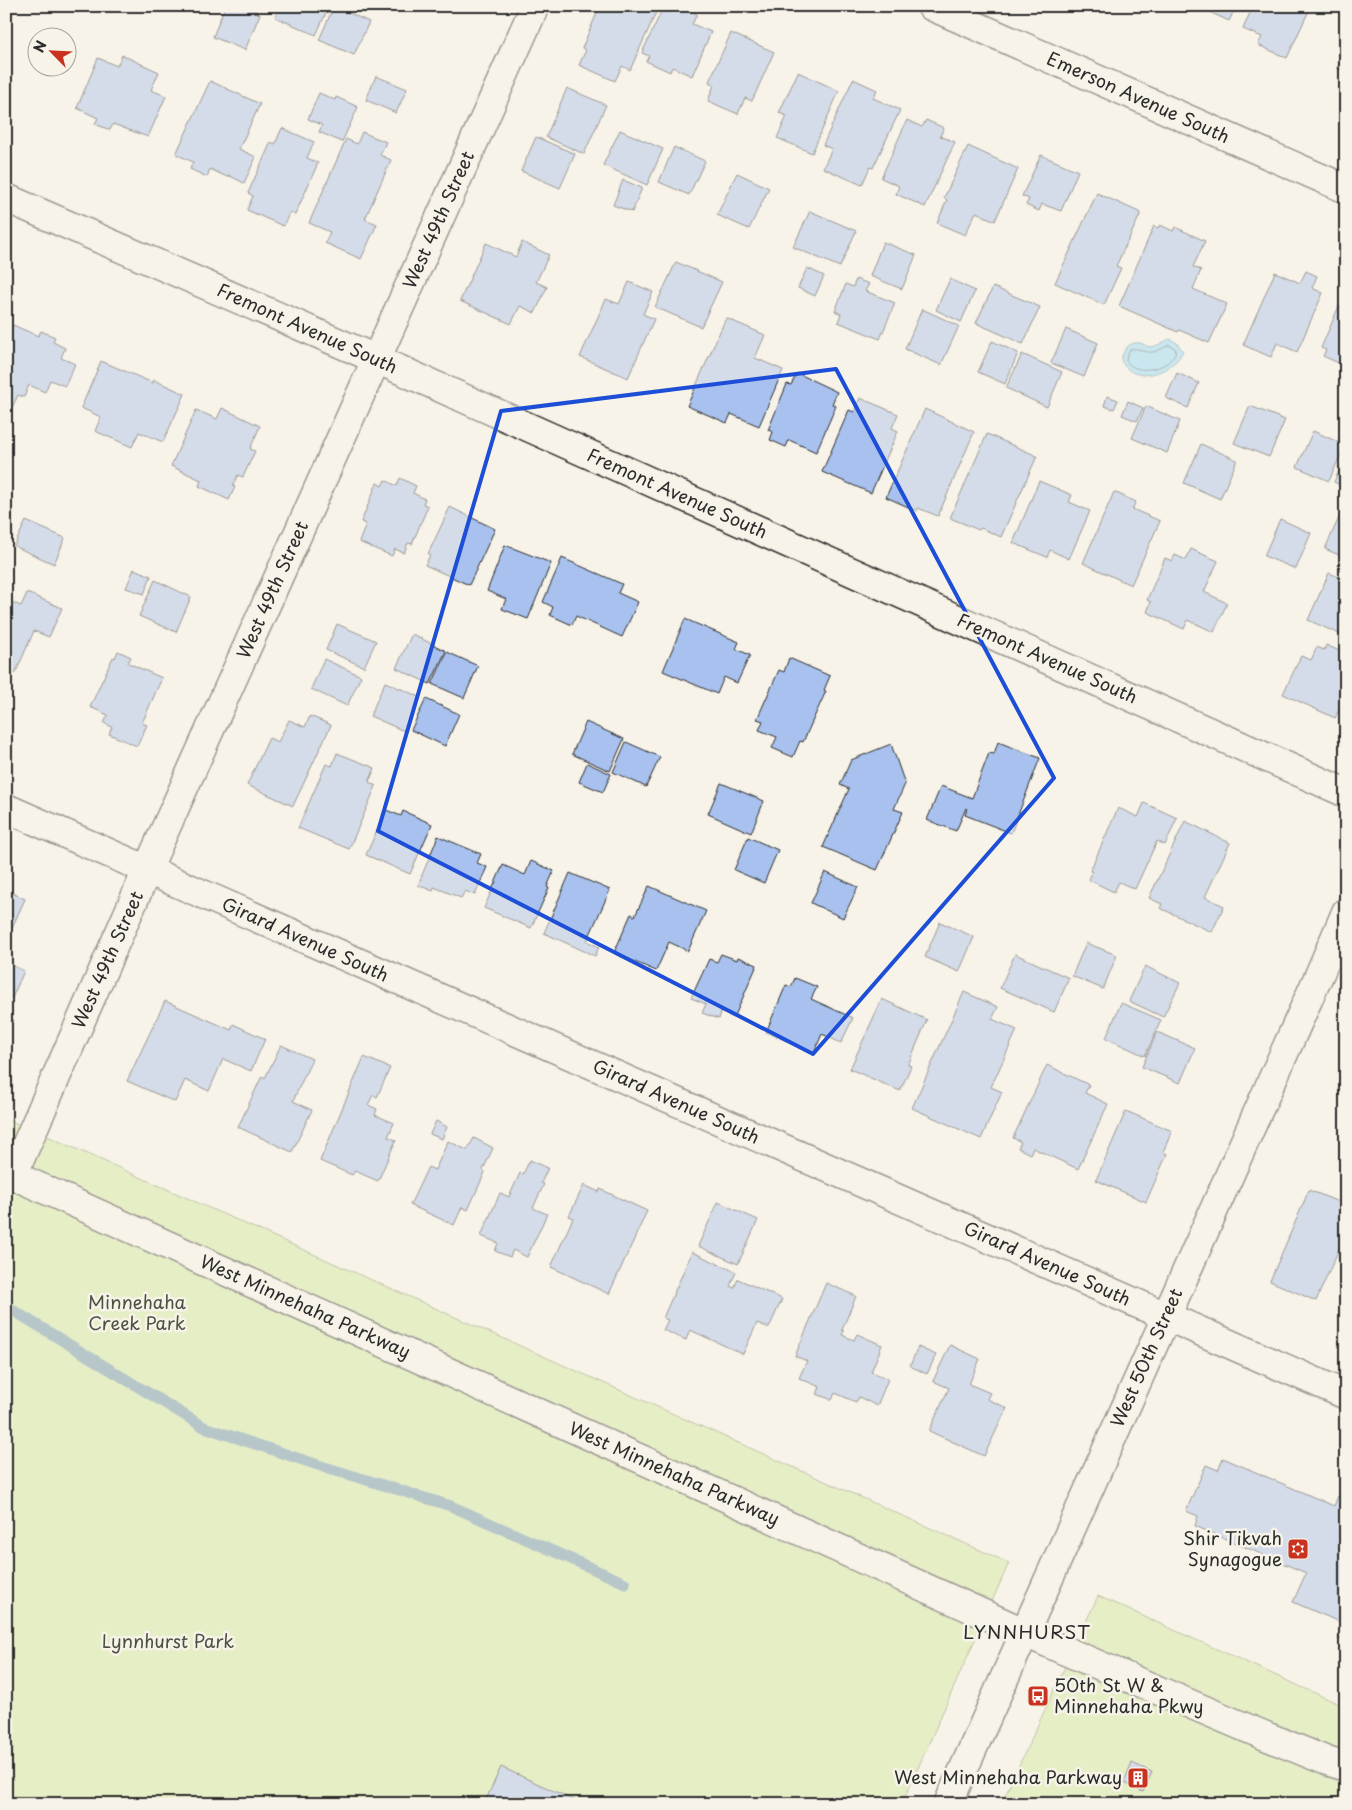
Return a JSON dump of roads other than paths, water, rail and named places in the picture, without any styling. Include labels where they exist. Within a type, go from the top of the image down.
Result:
[{"type":"street","name":"West 49th Street","points":[[10,1173],[535,6]]},
{"type":"street","name":"Emerson Avenue South","points":[[931,6],[1346,189]]},
{"type":"street","name":"Fremont Avenue South","points":[[6,198],[376,359],[1346,793]]},
{"type":"street","name":"Girard Avenue South","points":[[6,808],[146,871],[1346,1395]]},
{"type":"street","name":"West 50th Street","points":[[948,1804],[1346,912]]},
{"type":"street","name":"West Minnehaha Parkway","points":[[10,1173],[1024,1633],[1247,1729],[1327,1762],[1346,1767]]},
{"type":"water","points":[[1170,339],[1177,343],[1183,351],[1178,359],[1162,371],[1143,375],[1134,373],[1121,360],[1123,353],[1129,345],[1140,343],[1151,347]]},
{"type":"waterway","points":[[6,1306],[204,1427],[451,1506],[625,1583]]},
{"type":"place","name":"Shir Tikvah Synagogue","points":[[1298,1549]]},
{"type":"place","name":"50th St W & Minnehaha Pkwy","points":[[1038,1696]]},
{"type":"place","name":"West Minnehaha Parkway","points":[[1138,1778]]},
{"type":"district","name":"LYNNHURST","points":[[1027,1632]]},
{"type":"park label","name":"Minnehaha Creek Park","points":[[137,1314]]},
{"type":"park label","name":"Lynnhurst Park","points":[[168,1642]]}]
